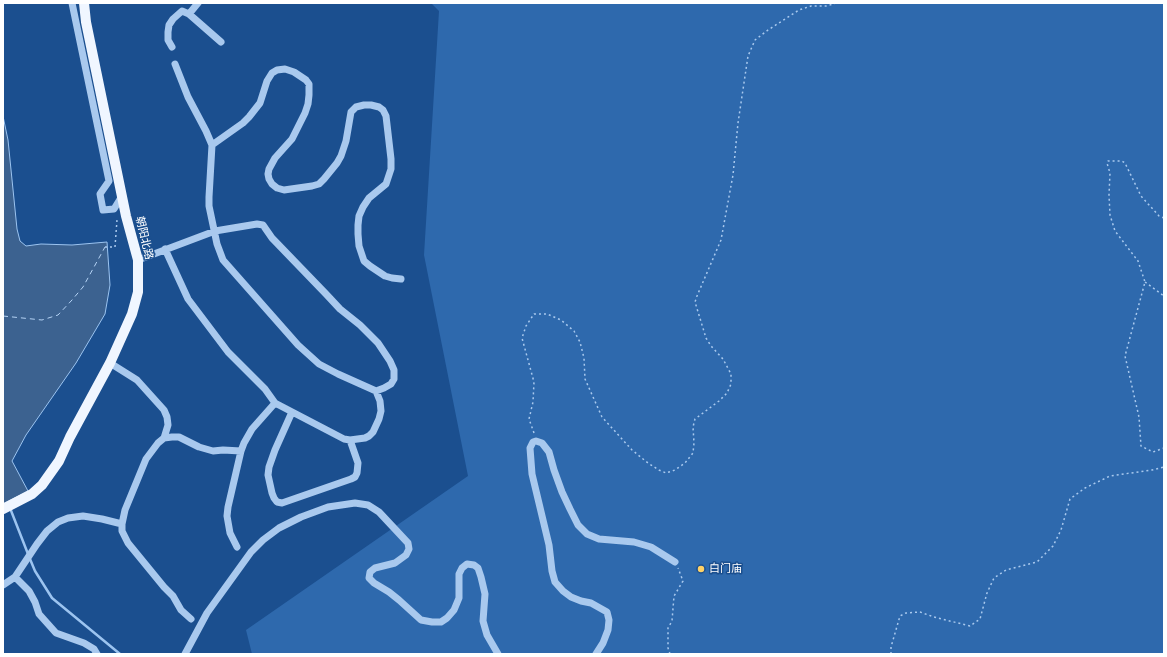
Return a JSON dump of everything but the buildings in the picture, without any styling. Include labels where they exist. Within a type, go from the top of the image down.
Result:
[{"type":"main road","name":"朝阳北路","points":[[3,509],[32,494],[42,485],[59,461],[70,437],[110,362],[132,314],[138,292],[138,260],[126,216],[86,22],[84,3]]},
{"type":"street","points":[[72,3],[109,181],[100,194],[103,210],[114,209],[122,196]]},
{"type":"street","points":[[190,14],[198,3]]},
{"type":"street","points":[[172,47],[168,40],[169,25],[182,11],[190,14],[221,42]]},
{"type":"street","points":[[165,249],[188,299],[228,352],[265,389],[275,403],[344,439],[350,440],[369,436],[376,426],[381,411],[380,401],[376,391],[319,364],[298,345],[223,260],[217,244],[209,206],[212,145],[188,97],[175,64]]},
{"type":"street","points":[[212,145],[250,117],[260,102],[267,80],[272,73],[277,70],[285,69],[294,72],[306,80],[309,84],[310,95],[308,104],[292,139],[275,158],[271,164],[268,174],[269,180],[272,184],[277,188],[284,190],[312,186],[319,184],[339,160],[345,146],[351,112],[356,107],[364,105],[379,107],[383,110],[386,116],[391,169],[386,184],[369,198],[363,206],[359,216],[358,234],[360,250],[364,261],[377,272],[392,278],[402,279]]},
{"type":"street","points":[[138,260],[215,231],[256,224],[264,225],[272,238],[321,290],[378,343],[394,370],[394,378],[391,384],[376,391]]},
{"type":"street","points":[[110,362],[137,380],[164,410],[168,424],[164,438]]},
{"type":"street","points":[[238,548],[230,533],[227,516],[241,451],[252,429],[275,403]]},
{"type":"street","points":[[292,412],[269,467],[268,475],[272,493],[277,502],[282,503],[355,477],[358,463],[350,440]]},
{"type":"street","points":[[191,619],[181,610],[173,596],[128,543],[122,530],[124,510],[146,459],[158,443],[164,438],[179,438],[199,447],[213,451],[241,451]]},
{"type":"street","points":[[596,654],[603,643],[608,630],[609,620],[607,612],[591,603],[571,597],[555,582],[552,571],[549,545],[532,474],[530,448],[532,442],[536,441],[542,443],[549,452],[562,492],[578,525],[587,534],[599,539],[634,542],[651,547],[675,562]]},
{"type":"street","points":[[185,654],[207,613],[251,552],[263,540],[279,528],[301,517],[328,507],[355,503],[368,505],[379,512],[408,543],[409,549],[406,555],[395,563],[375,568],[370,572],[369,578],[399,600],[421,620],[441,622],[447,618],[454,610],[459,598],[459,574],[462,568],[467,564],[474,565],[478,568],[485,594],[483,621],[487,635],[498,654]]},
{"type":"street","points":[[3,585],[17,574],[47,530],[58,522],[75,516],[83,516],[122,524]]},
{"type":"street","points":[[17,574],[29,591],[39,614],[56,633],[84,643],[94,649],[97,654]]},
{"type":"path","points":[[536,441],[529,419],[533,402],[534,382],[522,338],[526,326],[534,314],[547,314],[561,320],[574,331],[580,342],[584,358],[584,378],[602,417],[632,450],[648,463],[666,473],[685,464],[693,454],[693,427],[696,418],[719,401],[727,393],[732,374],[723,358],[711,346],[706,338],[696,302],[697,296],[721,240],[733,175],[738,123],[748,56],[755,40],[786,17],[811,6],[826,6],[836,3]]},
{"type":"path","points":[[1164,218],[1159,216],[1141,196],[1125,163],[1122,161],[1108,161],[1107,163],[1110,173],[1110,215],[1115,231],[1138,261],[1145,282],[1125,356],[1139,417],[1141,446],[1153,452],[1164,448]]},
{"type":"path","points":[[105,247],[115,247],[117,221],[126,216]]},
{"type":"path","points":[[1145,282],[1164,296]]},
{"type":"path","points":[[891,654],[891,647],[900,616],[906,613],[920,612],[970,626],[980,619],[987,593],[994,578],[1006,570],[1037,562],[1052,546],[1061,530],[1070,499],[1084,488],[1110,476],[1164,467]]},
{"type":"path","points":[[670,654],[668,648],[668,628],[672,621],[674,596],[683,581],[675,562]]},
{"type":"shaded area","points":[[431,3],[1164,3],[1164,654],[252,654],[246,630],[468,476],[424,255],[439,11]]},
{"type":"shaded area","points":[[3,116],[8,140],[17,229],[20,241],[26,246],[41,244],[72,245],[107,242],[110,285],[105,314],[76,363],[26,435],[12,461],[28,491],[3,504]]},
{"type":"waterway","points":[[10,508],[28,554]]},
{"type":"waterway","points":[[30,559],[35,571],[52,598],[120,654]]},
{"type":"ferry route","points":[[3,316],[42,320],[58,315],[83,287],[105,247]]},
{"type":"place","name":"白门庙","points":[[701,569]]}]
